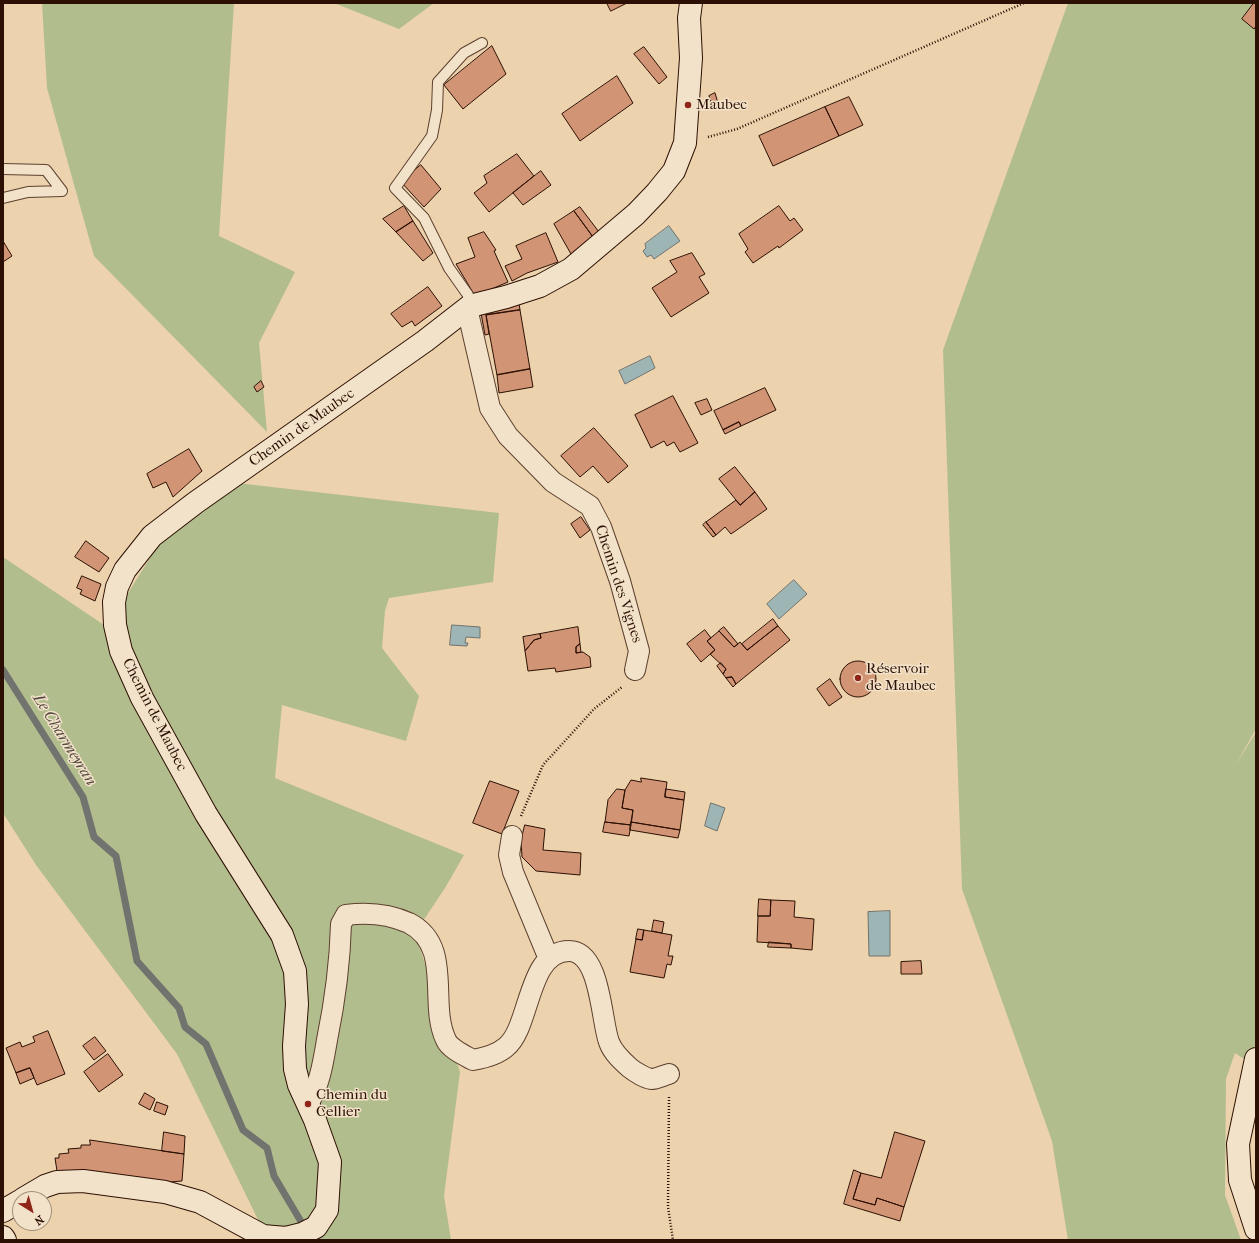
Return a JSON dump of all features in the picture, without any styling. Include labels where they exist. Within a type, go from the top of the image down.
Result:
[{"type":"street","name":"Chemin de Maubec","points":[[37,1191],[57,1182],[83,1181],[165,1192],[200,1202],[262,1236],[286,1238],[302,1234],[316,1227],[327,1210],[330,1162],[308,1104],[299,1085],[295,1069],[294,1046],[297,1004],[294,971],[282,934],[206,814],[142,698],[121,651],[115,625],[114,602],[117,587],[125,570],[152,536],[194,503],[425,341],[470,306],[506,297],[540,286],[571,268],[636,214],[658,192],[674,171],[685,142],[691,58],[688,18],[691,3]]},
{"type":"street","name":"Chemin des Vignes","points":[[470,306],[468,317],[490,408],[508,436],[553,482],[590,506],[601,527],[620,581],[639,651],[635,670]]},
{"type":"street","points":[[512,836],[509,855],[513,872],[549,959]]},
{"type":"street","points":[[308,1104],[316,1090],[321,1070],[334,1004],[341,924],[346,915],[376,914],[398,918],[420,929],[435,954],[440,1021],[447,1041],[473,1060],[490,1057],[507,1047],[516,1033],[535,980],[549,959],[560,952],[571,951],[585,957],[594,975],[609,1043],[620,1059],[635,1072],[651,1079],[669,1074]]},
{"type":"street","points":[[1256,1059],[1238,1144],[1240,1180],[1256,1229]]},
{"type":"street","points":[[3,1211],[12,1206]]},
{"type":"lane","points":[[470,306],[468,295],[449,268],[424,218],[395,188],[432,136],[437,110],[438,82],[464,53],[482,43]]},
{"type":"lane","points":[[3,169],[46,170],[62,191],[28,192],[3,198]]},
{"type":"path","points":[[685,142],[733,131],[1024,3]]},
{"type":"path","points":[[512,836],[543,765],[594,709],[622,686],[635,670]]},
{"type":"path","points":[[669,1074],[668,1207],[673,1240]]},
{"type":"green space","points":[[42,3],[234,3],[219,236],[295,272],[259,343],[267,432],[94,256],[47,88]]},
{"type":"green space","points":[[334,3],[434,3],[399,29]]},
{"type":"green space","points":[[1068,3],[1256,3],[1256,729],[1235,766],[1256,732],[1256,1067],[1235,1053],[1226,1079],[1225,1195],[1241,1240],[1068,1240],[1052,1141],[962,889],[943,350]]},
{"type":"green space","points":[[237,483],[499,513],[493,582],[389,598],[385,611],[382,648],[419,696],[406,741],[282,705],[275,778],[464,855],[445,888],[415,933],[460,1072],[444,1196],[451,1240],[268,1240],[177,1054],[36,865],[3,813],[3,557],[107,627],[161,540]]},
{"type":"water","points":[[669,226],[680,241],[654,259],[651,255],[647,257],[643,251],[646,248],[645,244]]},
{"type":"water","points":[[650,356],[655,368],[625,384],[619,371]]},
{"type":"water","points":[[794,580],[807,594],[779,619],[767,604]]},
{"type":"water","points":[[452,625],[480,627],[480,638],[466,637],[465,643],[468,643],[467,646],[450,645]]},
{"type":"water","points":[[711,803],[725,808],[717,831],[705,826]]},
{"type":"water","points":[[890,911],[890,956],[869,956],[868,912]]},
{"type":"building","points":[[607,3],[627,3],[611,11]]},
{"type":"building","points":[[1254,3],[1256,3],[1256,26],[1254,29],[1242,19]]},
{"type":"building","points":[[492,46],[506,74],[463,109],[444,85]]},
{"type":"building","points":[[644,47],[667,77],[659,84],[634,54]]},
{"type":"building","points":[[617,76],[633,103],[580,141],[562,114]]},
{"type":"building","points":[[715,93],[718,103],[712,105],[709,96]]},
{"type":"building","points":[[849,97],[863,125],[839,136],[825,107]]},
{"type":"building","points":[[825,107],[839,136],[773,166],[759,136]]},
{"type":"building","points":[[517,154],[534,176],[489,212],[474,193],[487,183],[484,176]]},
{"type":"building","points":[[421,165],[441,189],[424,207],[401,182]]},
{"type":"building","points":[[541,171],[551,185],[523,205],[513,193]]},
{"type":"building","points":[[404,206],[413,221],[396,232],[383,219]]},
{"type":"building","points":[[779,206],[790,221],[794,218],[803,230],[779,248],[778,246],[753,263],[745,252],[748,249],[739,234]]},
{"type":"building","points":[[580,207],[599,232],[593,237],[574,211]]},
{"type":"building","points":[[574,211],[593,237],[571,254],[554,224]]},
{"type":"building","points":[[413,221],[433,253],[423,261],[396,232]]},
{"type":"building","points":[[484,232],[496,250],[494,251],[508,282],[475,296],[456,264],[475,257],[468,238]]},
{"type":"building","points":[[546,233],[558,262],[527,273],[512,281],[505,266],[522,259],[516,246]]},
{"type":"building","points":[[3,241],[12,256],[3,262]]},
{"type":"building","points":[[692,253],[705,274],[699,277],[709,293],[671,317],[652,288],[677,272],[670,261]]},
{"type":"building","points":[[428,287],[442,306],[415,326],[412,321],[402,327],[391,314]]},
{"type":"building","points":[[519,303],[520,310],[486,315],[489,334],[485,335],[481,313]]},
{"type":"building","points":[[520,310],[530,369],[497,375],[486,315]]},
{"type":"building","points":[[530,369],[533,387],[499,393],[497,375]]},
{"type":"building","points":[[261,381],[264,387],[257,392],[254,387]]},
{"type":"building","points":[[765,388],[776,410],[741,426],[739,422],[723,430],[714,411]]},
{"type":"building","points":[[673,396],[698,443],[680,452],[674,442],[667,446],[664,441],[651,448],[635,415]]},
{"type":"building","points":[[707,399],[712,410],[701,415],[695,403]]},
{"type":"building","points":[[739,422],[741,426],[725,434],[723,430]]},
{"type":"building","points":[[594,428],[628,466],[608,483],[593,466],[580,477],[561,456]]},
{"type":"building","points":[[189,449],[202,471],[173,497],[166,482],[153,488],[147,474]]},
{"type":"building","points":[[735,467],[755,492],[740,505],[719,479]]},
{"type":"building","points":[[755,492],[767,509],[731,534],[725,527],[716,535],[706,522],[736,500],[740,505]]},
{"type":"building","points":[[581,517],[590,530],[580,538],[571,524]]},
{"type":"building","points":[[706,522],[716,535],[713,537],[703,525]]},
{"type":"building","points":[[86,541],[109,558],[99,572],[75,557]]},
{"type":"building","points":[[82,576],[101,584],[95,601],[80,594],[82,590],[77,588]]},
{"type":"building","points":[[773,619],[778,626],[747,650],[742,644]]},
{"type":"building","points":[[778,626],[790,640],[736,684],[732,677],[726,678],[723,674],[726,669],[710,654],[715,650],[707,641],[719,631],[734,647],[740,642],[747,650]]},
{"type":"building","points":[[578,627],[580,644],[576,647],[576,653],[583,652],[590,657],[591,667],[556,672],[555,668],[528,671],[525,651],[534,640],[541,638],[540,634]]},
{"type":"building","points":[[724,627],[738,644],[734,647],[719,631]]},
{"type":"building","points":[[705,630],[711,638],[707,641],[715,650],[701,662],[687,644]]},
{"type":"building","points":[[540,634],[541,638],[534,640],[525,651],[523,637]]},
{"type":"building","points":[[580,644],[581,652],[576,653],[576,647]]},
{"type":"building","name":"Réservoir de Maubec","points":[[862,661],[871,666],[875,672],[875,686],[871,692],[862,697],[854,697],[845,692],[841,686],[840,675],[845,666],[851,662]]},
{"type":"building","points":[[721,663],[726,669],[723,674],[717,666]]},
{"type":"building","points":[[732,677],[736,684],[733,687],[726,678]]},
{"type":"building","points":[[830,679],[842,697],[829,706],[817,689]]},
{"type":"building","points":[[641,778],[667,782],[665,797],[684,800],[680,830],[631,822],[633,810],[622,808],[625,790],[631,780],[641,782]]},
{"type":"building","points":[[490,781],[519,791],[502,834],[473,823]]},
{"type":"building","points":[[617,789],[625,790],[622,808],[633,810],[631,825],[605,822],[608,800]]},
{"type":"building","points":[[666,789],[685,792],[684,800],[665,797]]},
{"type":"building","points":[[605,822],[631,825],[629,836],[603,832]]},
{"type":"building","points":[[631,822],[680,830],[678,838],[630,830]]},
{"type":"building","points":[[525,825],[545,829],[543,850],[581,853],[580,875],[536,871],[522,857],[521,841]]},
{"type":"building","points":[[759,899],[771,900],[770,916],[758,916]]},
{"type":"building","points":[[771,900],[795,901],[794,917],[814,919],[812,950],[791,948],[791,944],[757,942],[758,916],[770,916]]},
{"type":"building","points":[[654,920],[664,922],[662,933],[652,931]]},
{"type":"building","points":[[638,929],[644,930],[642,940],[636,939]]},
{"type":"building","points":[[644,930],[672,935],[668,956],[673,956],[671,965],[667,964],[664,978],[630,972],[636,939],[642,940]]},
{"type":"building","points":[[769,942],[791,944],[791,948],[768,947]]},
{"type":"building","points":[[921,961],[922,974],[901,974],[901,962]]},
{"type":"building","points":[[48,1031],[65,1074],[37,1085],[30,1068],[16,1073],[6,1048],[20,1042],[22,1047],[35,1042],[33,1037]]},
{"type":"building","points":[[95,1037],[106,1051],[94,1060],[83,1046]]},
{"type":"building","points":[[108,1054],[123,1075],[99,1092],[84,1072]]},
{"type":"building","points":[[30,1068],[34,1078],[20,1084],[16,1073]]},
{"type":"building","points":[[145,1093],[155,1099],[150,1110],[139,1104]]},
{"type":"building","points":[[157,1102],[168,1106],[165,1115],[154,1111]]},
{"type":"building","points":[[164,1132],[185,1136],[184,1154],[162,1151]]},
{"type":"building","points":[[895,1132],[925,1141],[904,1207],[877,1198],[875,1205],[853,1199],[861,1173],[881,1178]]},
{"type":"building","points":[[90,1140],[184,1154],[182,1181],[159,1183],[57,1171],[55,1158],[59,1158],[59,1154],[69,1153],[68,1149],[81,1148],[81,1145],[90,1145]]},
{"type":"building","points":[[854,1170],[861,1173],[853,1199],[875,1205],[877,1198],[904,1207],[900,1221],[844,1204]]},
{"type":"waterway","name":"Le Charmeyran","points":[[3,670],[83,797],[94,837],[116,856],[137,961],[179,1008],[185,1027],[206,1044],[243,1130],[267,1148],[274,1176],[306,1230]]},
{"type":"place","name":"Maubec","points":[[688,105]]},
{"type":"place","name":"Réservoir de Maubec","points":[[858,678]]},
{"type":"place","name":"Chemin du Cellier","points":[[308,1104]]}]
